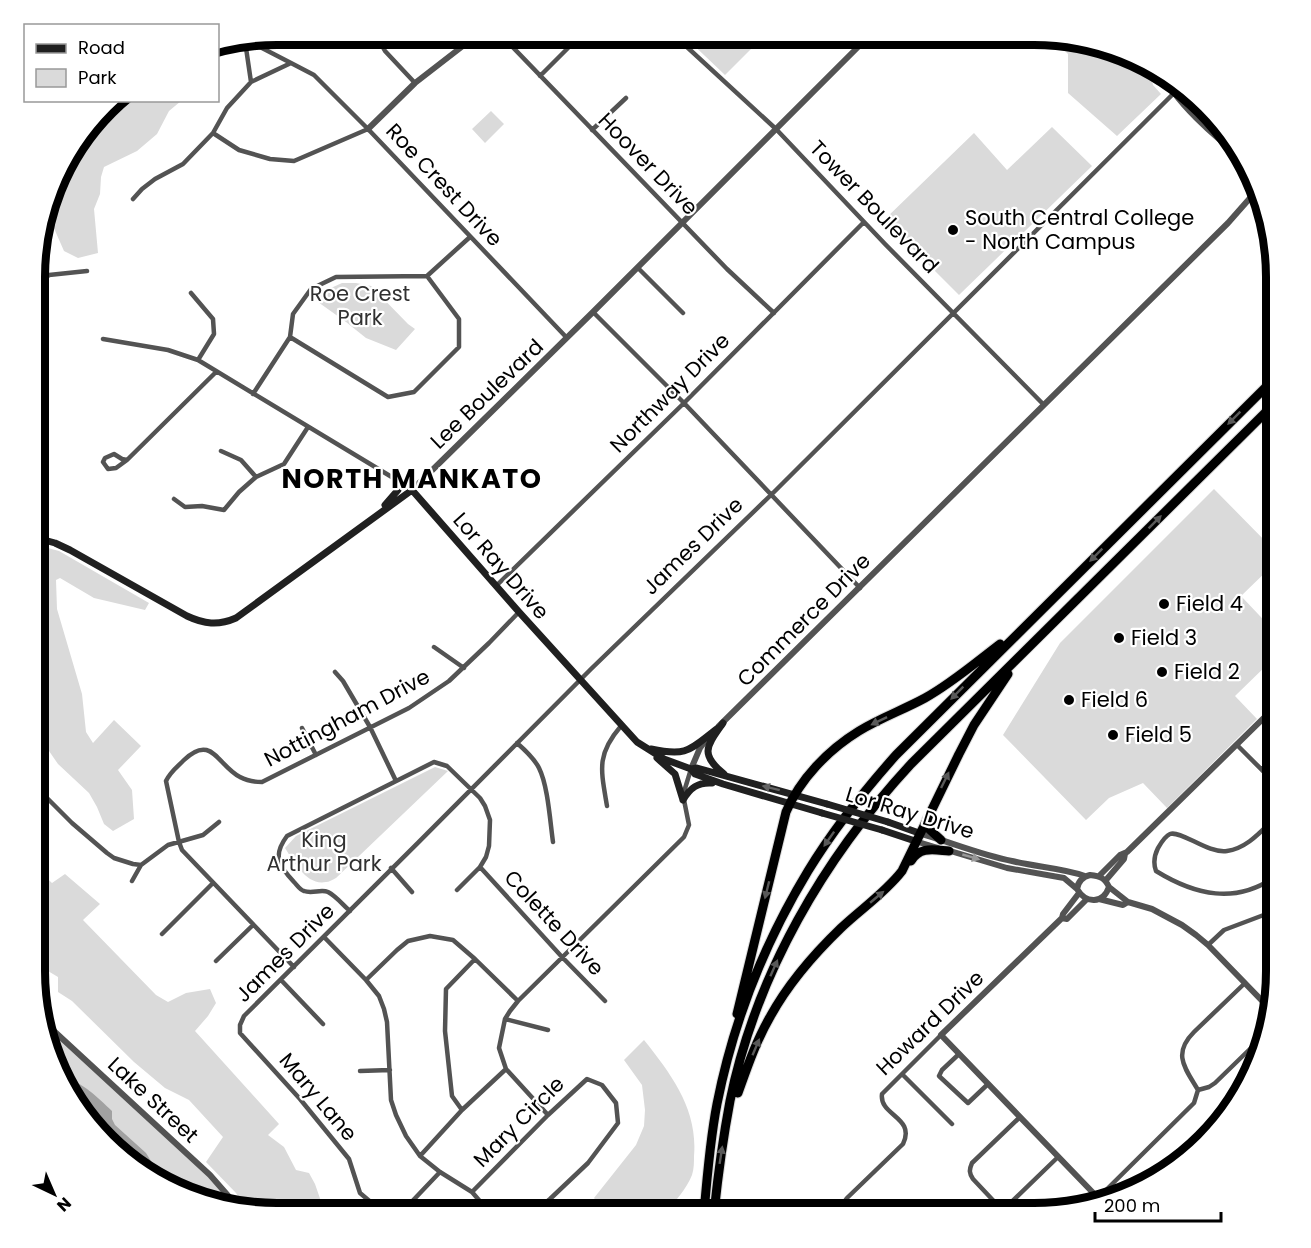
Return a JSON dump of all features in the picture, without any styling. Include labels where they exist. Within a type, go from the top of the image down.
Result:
[{"type":"highway","points":[[705,1203],[718,1102],[743,1010],[794,896],[826,843],[896,755],[1266,387]]},
{"type":"highway","points":[[715,1203],[730,1101],[745,1045],[767,983],[793,928],[822,878],[853,833],[888,789],[1266,412]]},
{"type":"highway","points":[[730,1053],[732,1033],[786,812],[795,794],[818,765],[847,739],[860,730],[925,698],[1032,619]]},
{"type":"highway","points":[[894,881],[902,871],[974,725],[1024,652]]},
{"type":"highway","points":[[927,818],[928,828],[941,840]]},
{"type":"highway","points":[[727,1121],[756,1045],[770,1017],[793,981],[842,927],[894,881],[913,856],[929,849],[949,851]]},
{"type":"main road","points":[[376,516],[398,490],[396,479]]},
{"type":"main road","name":"Lee Boulevard","points":[[45,540],[70,550],[186,616],[206,624],[216,624],[236,618],[412,490]]},
{"type":"main road","name":"Lor Ray Drive","points":[[412,490],[621,726],[644,747],[695,774],[723,784],[882,830],[917,837]]},
{"type":"main road","points":[[644,747],[669,753],[681,752],[693,747],[720,725]]},
{"type":"main road","points":[[720,725],[711,740],[709,758],[728,777]]},
{"type":"main road","points":[[644,747],[675,774],[683,800]]},
{"type":"main road","name":"Lor Ray Drive","points":[[691,770],[697,768],[795,794],[888,822],[917,837]]},
{"type":"main road","points":[[683,800],[689,790],[700,783],[723,784]]},
{"type":"street","points":[[382,45],[415,83]]},
{"type":"street","name":"Hoover Drive","points":[[511,45],[727,270],[774,313]]},
{"type":"street","name":"Tower Boulevard","points":[[685,45],[776,129],[1044,405]]},
{"type":"street","name":"Lee Boulevard","points":[[412,490],[860,45]]},
{"type":"street","name":"Roe Crest Drive","points":[[256,46],[314,75],[567,338]]},
{"type":"street","points":[[213,133],[239,150],[270,159],[294,161],[368,129],[415,83],[463,46]]},
{"type":"street","name":"Roe Crest Drive","points":[[246,47],[251,82]]},
{"type":"street","points":[[540,76],[568,48]]},
{"type":"street","points":[[133,199],[155,179],[183,164],[213,133],[227,108],[251,82],[291,63]]},
{"type":"street","points":[[1169,89],[1225,145]]},
{"type":"street","name":"James Drive","points":[[240,1025],[244,1016],[605,655],[772,494],[1173,94]]},
{"type":"street","points":[[592,130],[626,98]]},
{"type":"street","points":[[1200,122],[1204,119]]},
{"type":"street","name":"Commerce Drive","points":[[506,1069],[499,1048],[510,1011],[684,837],[689,825],[683,800],[684,790],[700,748],[720,725],[1228,223],[1252,196]]},
{"type":"street","name":"Northway Drive","points":[[496,586],[684,403],[864,222]]},
{"type":"street","points":[[253,394],[290,337],[293,314],[311,289],[336,277],[427,276],[470,237]]},
{"type":"street","points":[[638,268],[683,313]]},
{"type":"street","points":[[45,278],[49,274],[87,271]]},
{"type":"street","points":[[290,337],[388,397],[414,392],[459,347],[459,319],[427,276]]},
{"type":"street","points":[[191,293],[213,319],[214,334],[198,360]]},
{"type":"street","points":[[593,312],[684,403],[860,588]]},
{"type":"street","name":"Lor Ray Drive","points":[[103,339],[168,350],[198,360],[412,490]]},
{"type":"street","points":[[127,460],[114,454],[109,455],[103,462],[108,469],[112,469],[127,460],[216,372]]},
{"type":"street","points":[[174,499],[184,507],[202,506],[224,510],[256,477],[284,464],[308,427]]},
{"type":"street","points":[[221,451],[241,460],[256,477]]},
{"type":"street","name":"Nottingham Drive","points":[[294,967],[182,850],[166,782],[170,774],[192,752],[205,749],[213,753],[238,777],[250,782],[262,782],[409,708],[464,668],[519,612]]},
{"type":"street","points":[[434,647],[464,668]]},
{"type":"street","points":[[335,672],[343,681],[370,727],[396,781]]},
{"type":"street","points":[[1128,902],[1123,905],[1099,899],[1087,899],[1078,891],[1078,883],[1085,876],[1100,876],[1120,855],[1125,854],[1266,716]]},
{"type":"street","points":[[607,806],[602,772],[604,751],[621,726]]},
{"type":"street","points":[[302,728],[316,755]]},
{"type":"street","points":[[517,743],[540,769],[553,842]]},
{"type":"street","points":[[1237,745],[1266,773]]},
{"type":"street","points":[[350,911],[330,893],[302,890],[283,870],[278,851],[286,836],[434,762],[447,766],[480,798],[490,820],[489,846],[486,857],[480,867],[457,890]]},
{"type":"street","points":[[1262,769],[1266,765]]},
{"type":"street","points":[[45,796],[106,853],[114,858],[141,865]]},
{"type":"street","points":[[132,881],[141,865],[168,845],[203,835],[219,822]]},
{"type":"street","points":[[1266,827],[1249,843],[1225,852],[1208,849],[1174,833],[1169,834],[1160,844],[1154,861],[1156,871],[1188,887],[1217,894],[1250,890],[1266,882]]},
{"type":"street","name":"Lor Ray Drive","points":[[917,837],[941,840],[1045,871],[1064,878],[1078,891]]},
{"type":"street","name":"Lor Ray Drive","points":[[917,837],[949,851],[1007,868],[1071,872],[1085,876]]},
{"type":"street","points":[[1099,899],[1106,894],[1107,884],[1125,854]]},
{"type":"street","name":"Colette Drive","points":[[480,867],[605,1001]]},
{"type":"street","points":[[392,868],[412,892]]},
{"type":"street","points":[[1100,876],[1128,902],[1168,916],[1208,945],[1264,1003]]},
{"type":"street","points":[[162,934],[213,883]]},
{"type":"street","name":"Howard Drive","points":[[843,1203],[903,1144],[906,1138],[905,1126],[881,1100],[882,1094],[1062,918],[1078,891]]},
{"type":"street","name":"Howard Drive","points":[[1062,918],[1067,919],[1087,899]]},
{"type":"street","points":[[1208,945],[1224,930],[1266,914]]},
{"type":"street","points":[[216,961],[253,925]]},
{"type":"street","points":[[366,980],[408,941],[430,936],[453,940],[476,959],[518,1001]]},
{"type":"street","points":[[324,937],[379,996],[387,1022],[391,1100],[406,1136],[420,1155],[440,1172],[472,1192],[481,1203]]},
{"type":"street","points":[[462,1110],[452,1096],[445,1031],[446,988],[476,959]]},
{"type":"street","points":[[281,980],[323,1024]]},
{"type":"street","points":[[1108,1191],[1194,1103],[1198,1090],[1183,1063],[1183,1046],[1187,1039],[1245,983]]},
{"type":"street","points":[[506,1019],[548,1030]]},
{"type":"street","name":"Mary Lane","points":[[240,1025],[240,1033],[300,1099],[349,1159],[360,1193],[372,1203]]},
{"type":"street","name":"Lake Street","points":[[53,1030],[193,1159],[232,1199]]},
{"type":"street","points":[[941,1035],[1094,1195]]},
{"type":"street","points":[[1198,1090],[1215,1083],[1251,1048]]},
{"type":"street","points":[[959,1054],[942,1070],[939,1076],[968,1103],[988,1084]]},
{"type":"street","points":[[420,1155],[462,1110],[506,1069],[548,1114]]},
{"type":"street","points":[[360,1071],[390,1070]]},
{"type":"street","points":[[902,1074],[952,1124]]},
{"type":"street","name":"Mary Circle","points":[[472,1192],[548,1114],[587,1079],[602,1085],[616,1103],[618,1123],[588,1163],[545,1203]]},
{"type":"street","points":[[995,1203],[973,1179],[970,1168],[972,1163],[1019,1118]]},
{"type":"street","points":[[1012,1203],[1058,1157]]},
{"type":"street","points":[[411,1203],[440,1172]]},
{"type":"green space","points":[[693,45],[755,45],[725,75]]},
{"type":"green space","points":[[1060,46],[1109,57],[1137,69],[1151,77],[1153,85],[1161,94],[1117,136],[1068,93],[1068,54]]},
{"type":"green space","points":[[124,102],[180,102],[169,111],[157,134],[137,151],[104,167],[100,194],[94,209],[98,253],[78,258],[64,251],[53,226],[51,225],[57,202],[76,161],[102,124]]},
{"type":"green space","points":[[491,111],[504,124],[485,143],[472,129]]},
{"type":"green space","points":[[1052,127],[1092,166],[959,295],[884,220],[974,133],[1007,170]]},
{"type":"green space","name":"Roe Crest Park","points":[[342,283],[371,286],[415,329],[396,350],[366,338],[311,297]]},
{"type":"green space","points":[[1214,489],[1266,542],[1266,572],[1241,596],[1266,622],[1266,666],[1235,696],[1257,719],[1167,808],[1143,783],[1109,798],[1086,820],[1003,735],[1060,643]]},
{"type":"green space","points":[[45,547],[59,551],[149,603],[145,610],[94,598],[60,578],[56,580],[57,609],[82,694],[86,732],[93,743],[114,720],[141,746],[118,770],[132,790],[134,819],[113,831],[104,824],[89,793],[58,764],[49,751],[45,729]]},
{"type":"green space","name":"King Arthur Park","points":[[435,767],[448,771],[336,878],[327,882],[319,882],[307,877],[285,848],[296,836]]},
{"type":"green space","points":[[65,874],[100,904],[83,920],[156,995],[168,1002],[186,993],[210,989],[216,1003],[195,1031],[279,1124],[268,1135],[284,1147],[296,1170],[309,1173],[322,1203],[261,1203],[241,1200],[206,1162],[223,1137],[189,1100],[165,1088],[134,1062],[72,1001],[58,992],[58,977],[45,969],[45,876],[52,883]]},
{"type":"green space","points":[[53,1030],[176,1143],[230,1199],[202,1191],[174,1179],[148,1164],[124,1146],[102,1124],[76,1087],[57,1046]]},
{"type":"green space","points":[[644,1040],[673,1080],[687,1108],[694,1139],[694,1165],[690,1180],[673,1203],[598,1203],[594,1198],[636,1145],[644,1126],[642,1085],[624,1060]]},
{"type":"shaded area","points":[[73,1082],[95,1095],[112,1111],[115,1125],[146,1153],[156,1169],[124,1146],[102,1124]]},
{"type":"place","name":"South Central College - North Campus","points":[[953,230]]},
{"type":"place","name":"Field 4","points":[[1164,604]]},
{"type":"place","name":"Field 3","points":[[1119,638]]},
{"type":"place","name":"Field 2","points":[[1162,672]]},
{"type":"place","name":"Field 6","points":[[1069,700]]},
{"type":"place","name":"Field 5","points":[[1113,735]]},
{"type":"district","name":"NORTH MANKATO","points":[[412,479]]}]
